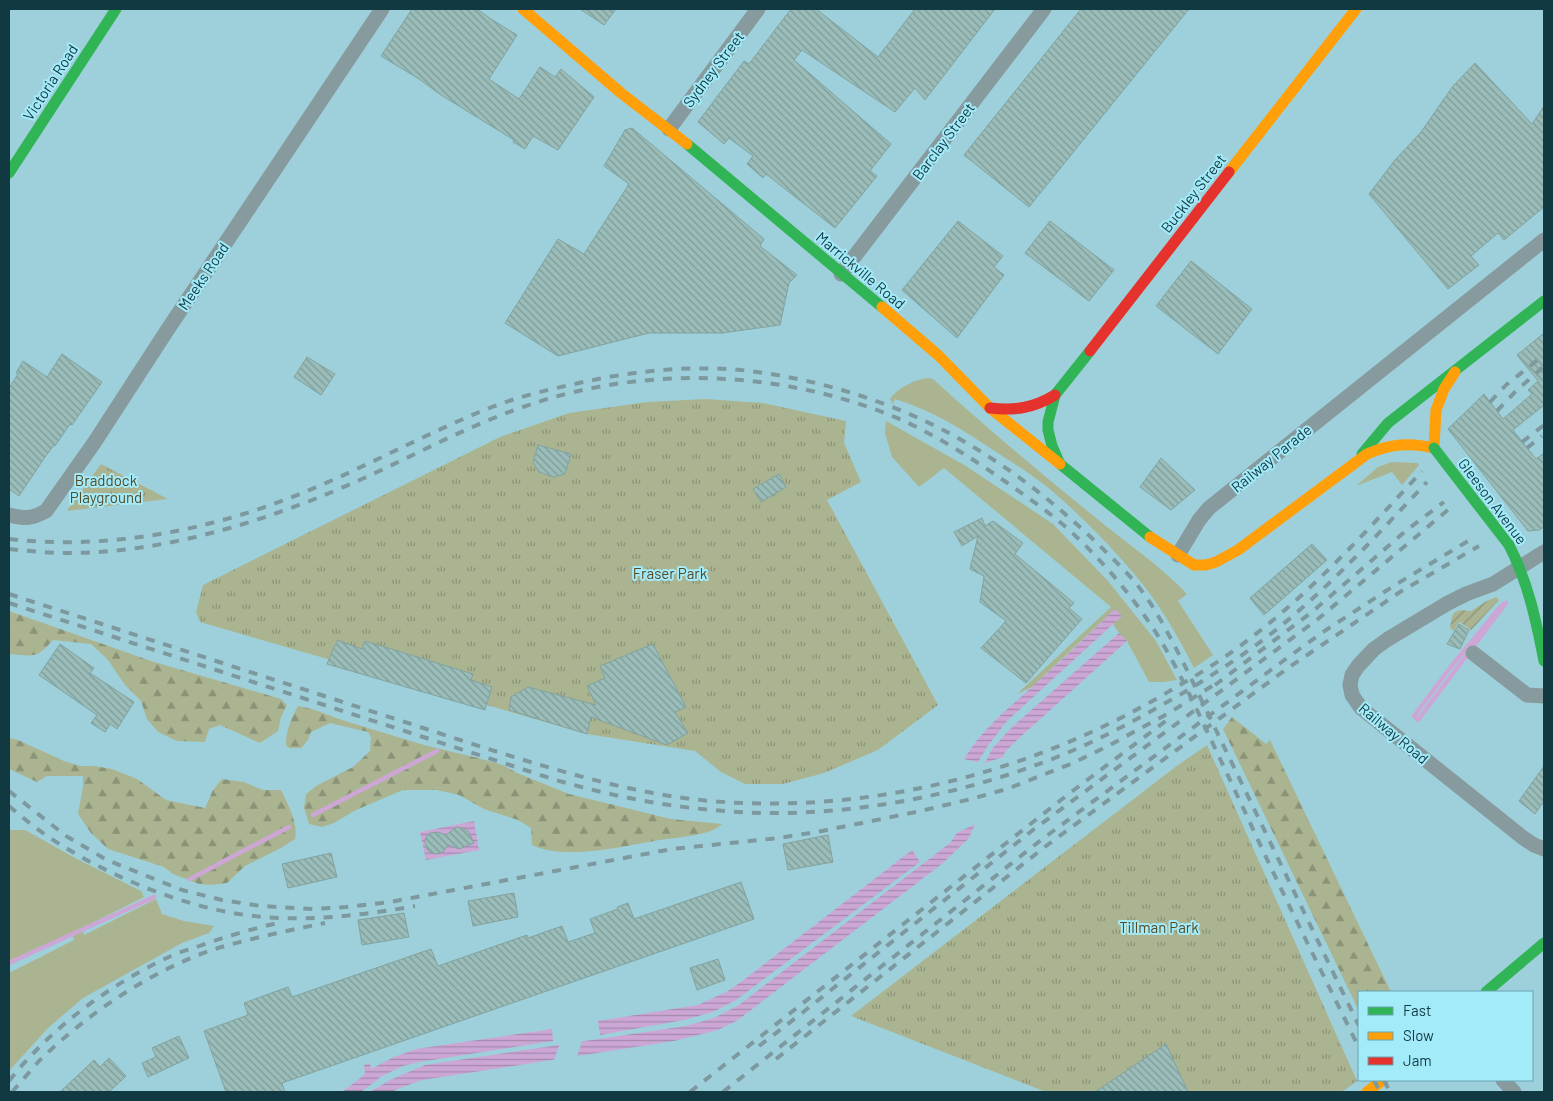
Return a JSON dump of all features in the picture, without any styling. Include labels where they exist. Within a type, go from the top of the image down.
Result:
[{"type":"main road","name":"Marrickville Road","points":[[523,9],[938,355],[990,408],[1154,540],[1178,556]]},
{"type":"main road","name":"Buckley Street","points":[[990,408],[1018,410],[1031,408],[1044,403],[1055,395],[1356,9]]},
{"type":"main road","name":"Victoria Road","points":[[9,173],[111,11]]},
{"type":"main road","points":[[1355,462],[1388,423],[1544,301]]},
{"type":"main road","points":[[1178,556],[1194,565],[1206,565],[1228,557],[1248,544],[1355,462],[1379,448],[1407,443],[1434,448],[1436,410],[1444,388],[1455,372]]},
{"type":"main road","name":"Buckley Street","points":[[1055,395],[1047,422],[1048,437],[1052,451],[1060,464]]},
{"type":"main road","name":"Gleeson Avenue","points":[[1434,448],[1509,545],[1521,567],[1532,597],[1544,661]]},
{"type":"main road","points":[[1487,991],[1544,943]]},
{"type":"main road","points":[[1367,1092],[1382,1081]]},
{"type":"street","name":"Meeks Road","points":[[9,515],[24,519],[46,511],[94,442],[382,9]]},
{"type":"street","name":"Sydney Street","points":[[669,129],[758,9]]},
{"type":"street","name":"Barclay Street","points":[[841,274],[1044,9]]},
{"type":"street","name":"Railway Parade","points":[[1178,556],[1199,520],[1209,508],[1544,240]]},
{"type":"street","points":[[1521,567],[1544,552]]},
{"type":"street","name":"Railway Road","points":[[1521,567],[1493,584],[1466,594],[1388,639],[1364,658],[1352,675],[1350,685],[1352,695],[1361,708],[1522,837],[1544,849]]},
{"type":"street","points":[[1474,652],[1527,695],[1544,696]]},
{"type":"street","points":[[1504,1081],[1514,1092]]},
{"type":"green space","points":[[927,378],[933,379],[1034,467],[1177,583],[1187,594],[1178,601],[1213,655],[1194,668],[1168,620],[1144,586],[1116,553],[1074,511],[1045,486],[1025,471],[948,422],[922,409],[895,399],[893,404],[890,399],[897,391]]},
{"type":"green space","name":"Fraser Park","points":[[706,399],[763,403],[846,421],[844,443],[861,482],[827,500],[938,705],[878,750],[824,773],[783,784],[745,784],[721,772],[695,751],[587,734],[200,622],[196,612],[203,585],[500,437],[569,413],[647,402]]},
{"type":"green space","points":[[886,421],[966,466],[1053,524],[1108,581],[1156,641],[1177,680],[1149,682],[1127,641],[1113,624],[1122,616],[1115,609],[1032,687],[1017,694],[1111,607],[944,468],[919,487],[892,457],[885,433]]},
{"type":"green space","points":[[1392,462],[1417,463],[1419,465],[1402,485],[1392,472],[1356,486],[1378,467]]},
{"type":"green space","name":"Braddock Playground","points":[[101,464],[168,499],[67,511]]},
{"type":"green space","points":[[1496,597],[1499,600],[1471,630],[1460,622],[1454,631],[1450,628],[1452,616],[1455,612],[1460,610],[1471,611]]},
{"type":"green space","points":[[9,611],[151,661],[281,699],[287,705],[281,717],[278,731],[260,743],[220,725],[209,729],[205,742],[177,741],[158,732],[147,719],[141,701],[125,685],[108,660],[91,644],[53,640],[34,655],[9,654]]},
{"type":"green space","points":[[298,706],[424,745],[503,765],[517,773],[569,794],[671,819],[722,824],[710,831],[693,835],[595,851],[561,852],[545,850],[532,845],[531,828],[518,820],[484,809],[459,795],[437,790],[403,790],[356,810],[334,823],[322,827],[309,824],[304,808],[306,794],[316,786],[353,767],[370,751],[371,738],[368,732],[330,723],[311,732],[308,740],[301,748],[289,748],[286,745],[288,729]]},
{"type":"green space","points":[[1232,717],[1266,744],[1270,740],[1391,991],[1358,991],[1358,1009],[1223,729]]},
{"type":"green space","points":[[9,738],[80,766],[112,769],[137,779],[166,800],[205,808],[213,790],[222,779],[244,782],[263,790],[281,790],[294,821],[295,839],[245,866],[227,883],[199,884],[173,874],[164,867],[108,849],[91,833],[78,814],[83,776],[47,776],[37,782],[9,769]]},
{"type":"green space","name":"Tillman Park","points":[[1207,745],[1357,1081],[1342,1092],[1188,1092],[1166,1044],[1095,1092],[1046,1092],[851,1016],[1178,765]]},
{"type":"green space","points":[[9,830],[25,830],[141,891],[144,897],[82,928],[84,935],[156,899],[162,914],[184,921],[214,926],[209,933],[182,943],[83,998],[48,1028],[9,1071],[9,973],[74,940],[72,934],[9,963]]},
{"type":"shaded area","points":[[1115,609],[1122,616],[1007,721],[978,762],[964,759],[979,738],[996,720]]},
{"type":"shaded area","points":[[1119,633],[1127,641],[1017,740],[1005,752],[1003,757],[985,763],[992,749],[1011,728]]},
{"type":"shaded area","points":[[474,821],[479,850],[426,860],[420,832]]},
{"type":"shaded area","points":[[975,824],[969,838],[943,863],[738,1020],[718,1030],[674,1041],[422,1080],[392,1092],[370,1092],[390,1080],[425,1065],[686,1026],[714,1018],[739,1005],[950,843],[957,833]]},
{"type":"shaded area","points":[[912,850],[920,862],[736,1000],[713,1012],[684,1020],[600,1035],[598,1021],[698,1005],[728,991]]},
{"type":"shaded area","points":[[552,1029],[553,1041],[419,1062],[403,1066],[382,1076],[361,1092],[342,1092],[364,1075],[364,1065],[370,1063],[371,1069],[394,1057],[416,1049]]},
{"type":"pier","points":[[583,1039],[576,1059],[553,1063],[560,1043]]},
{"type":"building","points":[[412,9],[477,9],[517,35],[489,79],[519,99],[540,67],[555,77],[561,69],[594,97],[558,150],[533,136],[525,149],[513,142],[514,140],[381,56]]},
{"type":"building","points":[[580,9],[616,9],[604,25]]},
{"type":"building","points":[[791,9],[816,9],[878,57],[915,9],[995,9],[925,100],[915,88],[895,112],[802,50],[794,60],[891,144],[870,171],[877,176],[835,228],[766,174],[763,178],[747,164],[753,156],[729,138],[724,144],[698,122],[744,61],[749,64]]},
{"type":"building","points":[[1081,9],[1189,9],[1029,207],[964,155]]},
{"type":"building","points":[[1475,63],[1532,124],[1544,106],[1544,207],[1504,240],[1498,233],[1471,256],[1479,265],[1448,289],[1369,194],[1395,160],[1421,132],[1453,86]]},
{"type":"building","points":[[632,128],[764,239],[760,246],[797,275],[789,283],[780,325],[722,333],[649,333],[558,356],[505,323],[558,239],[584,254],[629,184],[604,166],[625,130]]},
{"type":"building","points":[[958,221],[1003,256],[994,267],[1004,275],[957,338],[902,290]]},
{"type":"building","points":[[1050,221],[1114,270],[1089,301],[1025,253]]},
{"type":"building","points":[[1191,261],[1252,309],[1218,354],[1156,306]]},
{"type":"building","points":[[1544,333],[1544,407],[1513,430],[1536,459],[1544,453],[1544,527],[1539,530],[1528,531],[1448,429],[1484,394],[1503,419],[1532,394],[1528,390],[1538,381],[1517,355]]},
{"type":"building","points":[[62,354],[102,382],[72,425],[70,424],[45,457],[19,496],[9,489],[9,388],[18,374],[16,373],[23,361],[47,377]]},
{"type":"building","points":[[307,357],[335,374],[321,395],[294,377]]},
{"type":"building","points":[[538,445],[571,454],[565,474],[553,477],[539,472],[533,462]]},
{"type":"building","points":[[1161,458],[1195,490],[1171,510],[1140,487]]},
{"type":"building","points":[[779,474],[786,487],[761,502],[753,489]]},
{"type":"building","points":[[982,518],[985,526],[993,521],[1023,543],[1015,554],[1074,603],[1069,608],[1082,619],[1026,683],[981,648],[1006,621],[980,602],[984,576],[970,569],[978,536],[962,546],[954,532]]},
{"type":"building","points":[[1312,544],[1327,560],[1264,615],[1250,598]]},
{"type":"building","points":[[1459,624],[1469,630],[1460,649],[1447,644]]},
{"type":"building","points":[[337,640],[362,649],[365,641],[473,674],[471,680],[492,687],[485,710],[327,664],[335,645],[337,645]]},
{"type":"building","points":[[60,644],[94,668],[90,673],[134,702],[117,729],[110,724],[105,732],[91,723],[97,715],[39,675]]},
{"type":"building","points":[[653,644],[686,707],[675,712],[688,733],[667,745],[591,717],[587,734],[509,710],[511,697],[528,687],[596,705],[587,686],[605,678],[600,666]]},
{"type":"building","points":[[1544,766],[1544,801],[1535,814],[1519,801]]},
{"type":"building","points":[[457,827],[468,831],[474,843],[459,849],[448,845],[443,852],[436,854],[427,849],[425,839],[430,833],[438,832],[446,835]]},
{"type":"building","points":[[828,835],[833,862],[788,870],[783,844]]},
{"type":"building","points":[[331,853],[337,877],[288,888],[282,864]]},
{"type":"building","points":[[741,882],[754,919],[282,1083],[285,1092],[226,1092],[204,1031],[248,1015],[244,1003],[288,987],[292,997],[431,949],[438,966],[527,935],[528,938],[562,926],[568,942],[595,933],[590,919],[618,909],[617,907],[628,903],[634,919]]},
{"type":"building","points":[[514,893],[518,917],[473,926],[468,901]]},
{"type":"building","points":[[404,913],[409,937],[362,945],[358,920]]},
{"type":"building","points":[[718,959],[725,980],[697,990],[690,968]]},
{"type":"building","points":[[179,1036],[189,1058],[148,1077],[142,1063],[156,1057],[152,1048]]},
{"type":"building","points":[[1166,1044],[1188,1092],[1095,1092]]},
{"type":"building","points":[[109,1058],[126,1076],[109,1092],[60,1092],[94,1060],[100,1067]]},
{"type":"waterway","points":[[1506,603],[1418,720],[1414,716],[1450,668],[1501,606],[1506,603]]},
{"type":"waterway","points":[[313,815],[437,751]]},
{"type":"waterway","points":[[190,879],[289,827]]},
{"type":"waterway","points":[[9,963],[154,897]]},
{"type":"railway","points":[[1490,402],[1506,385],[1544,355]]},
{"type":"railway","points":[[1497,411],[1544,366]]},
{"type":"railway","points":[[9,539],[48,542],[128,539],[167,533],[244,514],[319,486],[445,427],[497,405],[539,392],[612,376],[676,369],[741,370],[822,384],[874,400],[949,433],[1027,483],[1097,543],[1145,595],[1158,615],[1185,666],[1358,1024]]},
{"type":"railway","points":[[9,549],[62,553],[106,551],[144,547],[219,531],[328,494],[460,432],[520,408],[567,394],[614,384],[663,379],[712,378],[761,382],[809,390],[856,403],[902,420],[994,473],[1068,529],[1103,564],[1134,601],[1171,658],[1358,1046]]},
{"type":"railway","points":[[1522,442],[1544,425]]},
{"type":"railway","points":[[1527,448],[1542,436]]},
{"type":"railway","points":[[9,594],[485,748],[596,780],[653,793],[710,801],[771,804],[832,801],[893,793],[953,781],[1012,763],[1069,742],[1125,716],[1209,667],[1265,627],[1335,563],[1422,471]]},
{"type":"railway","points":[[9,603],[577,786],[618,796],[682,807],[770,813],[815,812],[908,800],[998,778],[1083,746],[1134,721],[1240,657],[1293,616],[1333,579],[1427,482]]},
{"type":"railway","points":[[1215,685],[1312,612],[1408,529],[1444,502]]},
{"type":"railway","points":[[759,1046],[1033,830],[1318,619],[1449,509]]},
{"type":"railway","points":[[723,1092],[1041,840],[1283,661],[1326,630],[1395,585],[1473,538]]},
{"type":"railway","points":[[776,1059],[1046,846],[1288,668],[1400,592],[1479,546]]},
{"type":"railway","points":[[9,791],[66,836],[107,860],[182,890],[222,900],[261,906],[313,909],[346,907],[390,902],[672,849],[779,838],[822,831],[971,799],[1007,789],[1073,763],[1169,713],[1220,681]]},
{"type":"railway","points":[[690,1092],[1066,796],[1167,720]]},
{"type":"railway","points":[[9,806],[54,840],[107,871],[158,892],[210,908],[263,917],[320,918],[415,906]]},
{"type":"railway","points":[[9,1081],[26,1061],[63,1025],[127,979],[176,954],[232,935],[282,922]]},
{"type":"railway","points":[[12,1092],[39,1061],[78,1026],[122,994],[146,980],[194,957],[218,948],[325,923]]},
{"type":"railway","points":[[1374,1081],[1380,1092]]},
{"type":"railway","points":[[1384,1081],[1390,1092]]},
{"type":"traffic: fast","points":[[9,173],[116,9]]},
{"type":"traffic: fast","points":[[687,144],[882,307]]},
{"type":"traffic: fast","points":[[1362,454],[1388,423],[1544,301]]},
{"type":"traffic: fast","points":[[1090,351],[1055,395],[1048,422],[1052,446],[1060,464],[1150,537]]},
{"type":"traffic: fast","points":[[1434,448],[1509,545]]},
{"type":"traffic: fast","points":[[1509,545],[1526,587],[1544,661]]},
{"type":"traffic: fast","points":[[1487,991],[1544,943]]},
{"type":"traffic: slow","points":[[523,9],[621,93],[687,144]]},
{"type":"traffic: slow","points":[[1229,172],[1356,9]]},
{"type":"traffic: slow","points":[[882,307],[938,355],[990,408],[1060,464]]},
{"type":"traffic: slow","points":[[1150,537],[1194,565],[1206,565],[1216,562],[1238,550],[1367,454],[1400,445],[1434,448],[1436,410],[1444,389],[1455,372]]},
{"type":"traffic: slow","points":[[1367,1092],[1382,1081]]},
{"type":"traffic: jam","points":[[1090,351],[1229,172]]},
{"type":"traffic: jam","points":[[990,408],[1024,408],[1055,395]]}]
